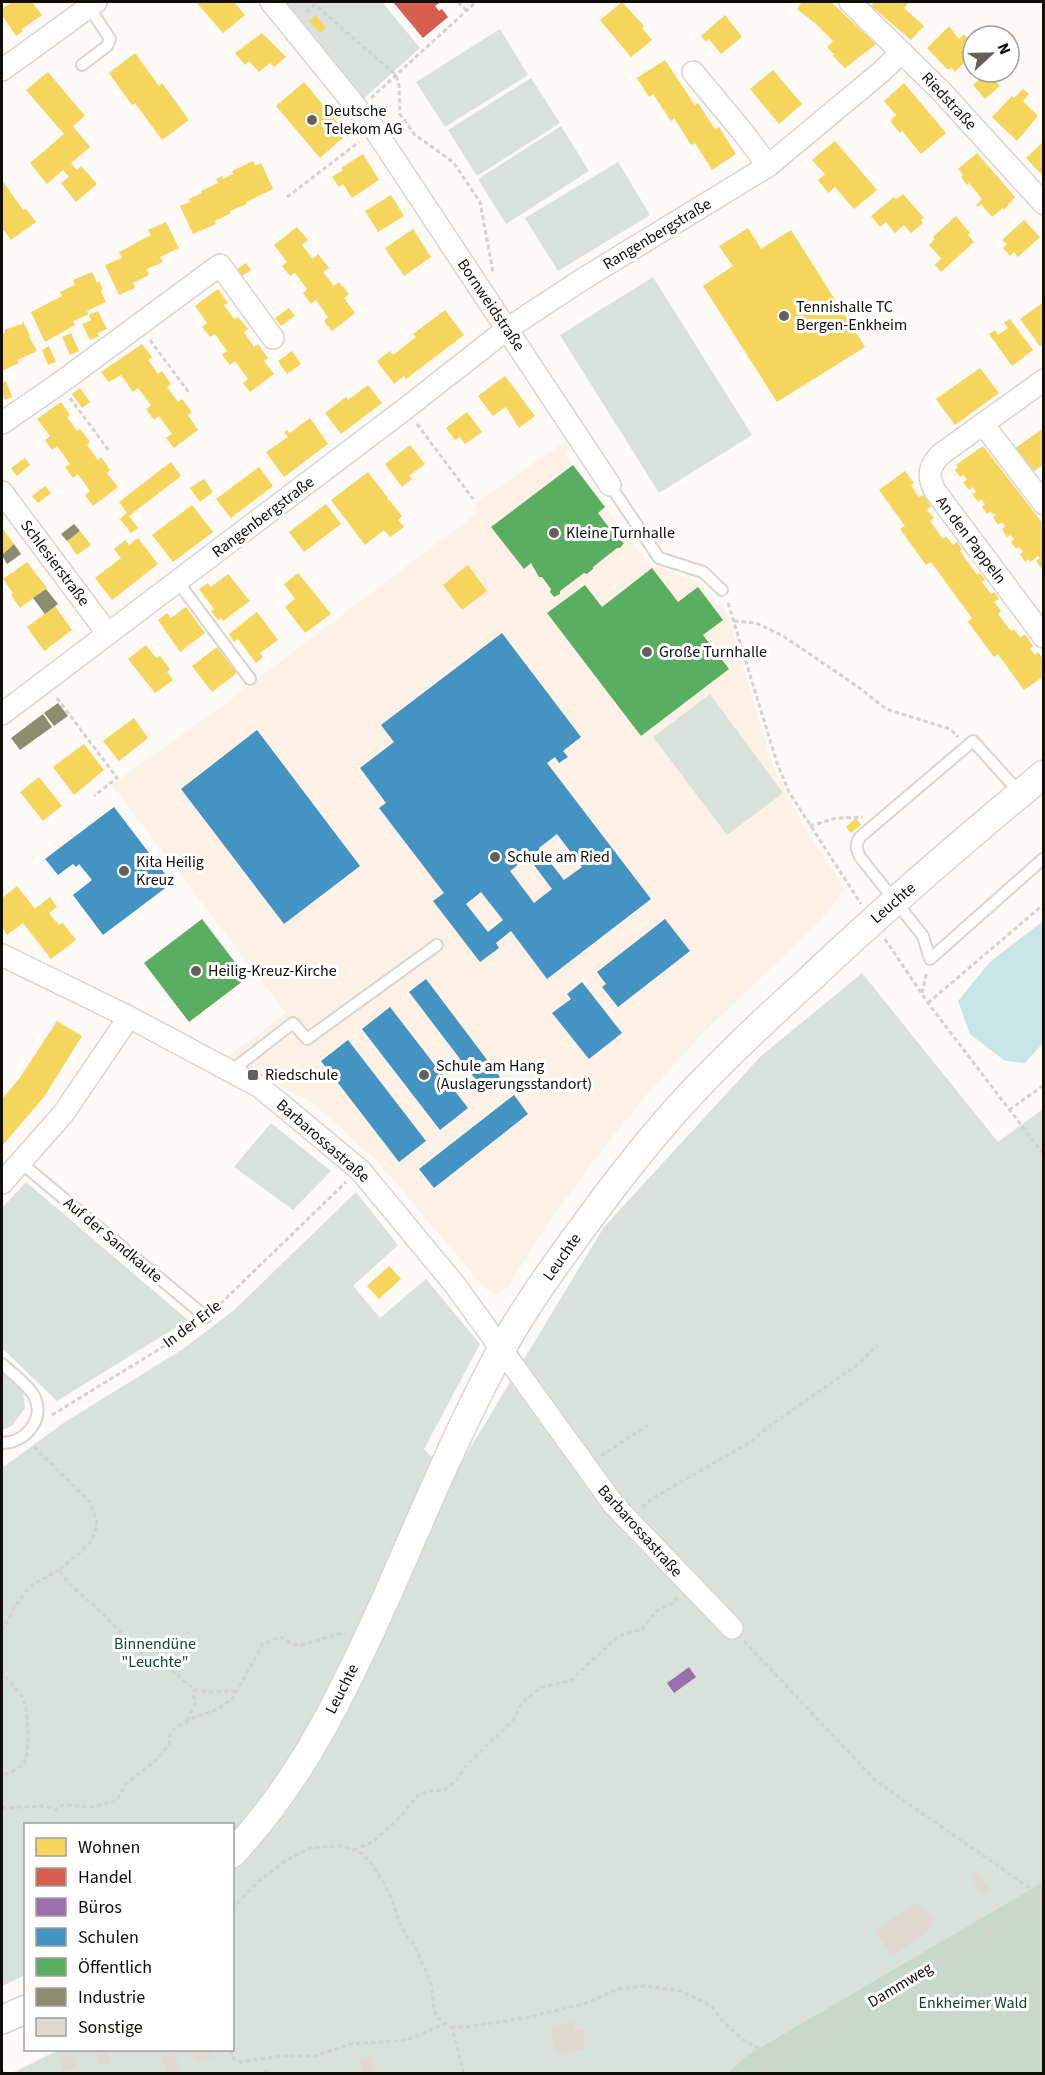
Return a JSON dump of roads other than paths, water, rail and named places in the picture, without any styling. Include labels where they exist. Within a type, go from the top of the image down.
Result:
[{"type":"street","name":"Bornweidstraße","points":[[272,2],[375,130],[610,484]]},
{"type":"street","name":"Riedstraße","points":[[850,2],[941,91],[1044,204]]},
{"type":"street","points":[[2,70],[93,4]]},
{"type":"street","name":"Rangenbergstraße","points":[[2,714],[507,329],[583,279],[768,166],[902,52]]},
{"type":"street","points":[[693,72],[746,135],[768,166]]},
{"type":"street","points":[[2,423],[220,265],[273,338]]},
{"type":"street","name":"An den Pappeln","points":[[1044,380],[941,454],[930,468],[931,483],[935,491],[1044,637]]},
{"type":"street","points":[[983,424],[1044,504]]},
{"type":"street","name":"Schlesierstraße","points":[[2,492],[108,634]]},
{"type":"street","name":"Leuchte","points":[[234,1852],[278,1798],[304,1760],[330,1715],[366,1642],[449,1456],[501,1350],[559,1260],[591,1216],[651,1139],[687,1098],[788,999],[895,901],[1044,774]]},
{"type":"street","name":"Barbarossastraße","points":[[2,955],[129,1017],[260,1087],[360,1170],[455,1285],[614,1505],[732,1628]]},
{"type":"street","points":[[2,1183],[63,1114],[129,1017]]},
{"type":"street","points":[[2,2020],[24,2010]]},
{"type":"lane","points":[[82,65],[107,46],[110,39],[93,4]]},
{"type":"lane","name":"Bornweidstraße","points":[[610,484],[659,558],[703,572],[722,590]]},
{"type":"lane","points":[[178,582],[250,679]]},
{"type":"lane","points":[[1020,793],[972,741],[860,837],[856,843],[856,849],[923,936],[930,959],[1044,858]]},
{"type":"lane","points":[[231,1071],[293,1023],[307,1039],[437,945]]},
{"type":"lane","name":"Auf der Sandkaute","points":[[20,1162],[206,1317]]},
{"type":"lane","points":[[2,1364],[35,1396],[38,1409],[35,1424],[23,1436],[11,1443],[2,1443]]},
{"type":"water","points":[[1043,921],[1043,1043],[1025,1063],[1005,1061],[970,1034],[958,1001],[990,962]]},
{"type":"place","name":"Deutsche Telekom AG","points":[[312,120]]},
{"type":"place","name":"Tennishalle TC Bergen-Enkheim","points":[[784,316]]},
{"type":"place","name":"Kleine Turnhalle","points":[[554,533]]},
{"type":"place","name":"Große Turnhalle","points":[[647,652]]},
{"type":"place","name":"Schule am Ried","points":[[495,857]]},
{"type":"place","name":"Kita Heilig Kreuz","points":[[124,871]]},
{"type":"place","name":"Heilig-Kreuz-Kirche","points":[[196,971]]},
{"type":"place","name":"Riedschule","points":[[253,1075]]},
{"type":"place","name":"Schule am Hang (Auslagerungsstandort)","points":[[424,1075]]},
{"type":"park label","name":"Binnendüne \"Leuchte\"","points":[[155,1653]]},
{"type":"park label","name":"Enkheimer Wald","points":[[973,2003]]}]
